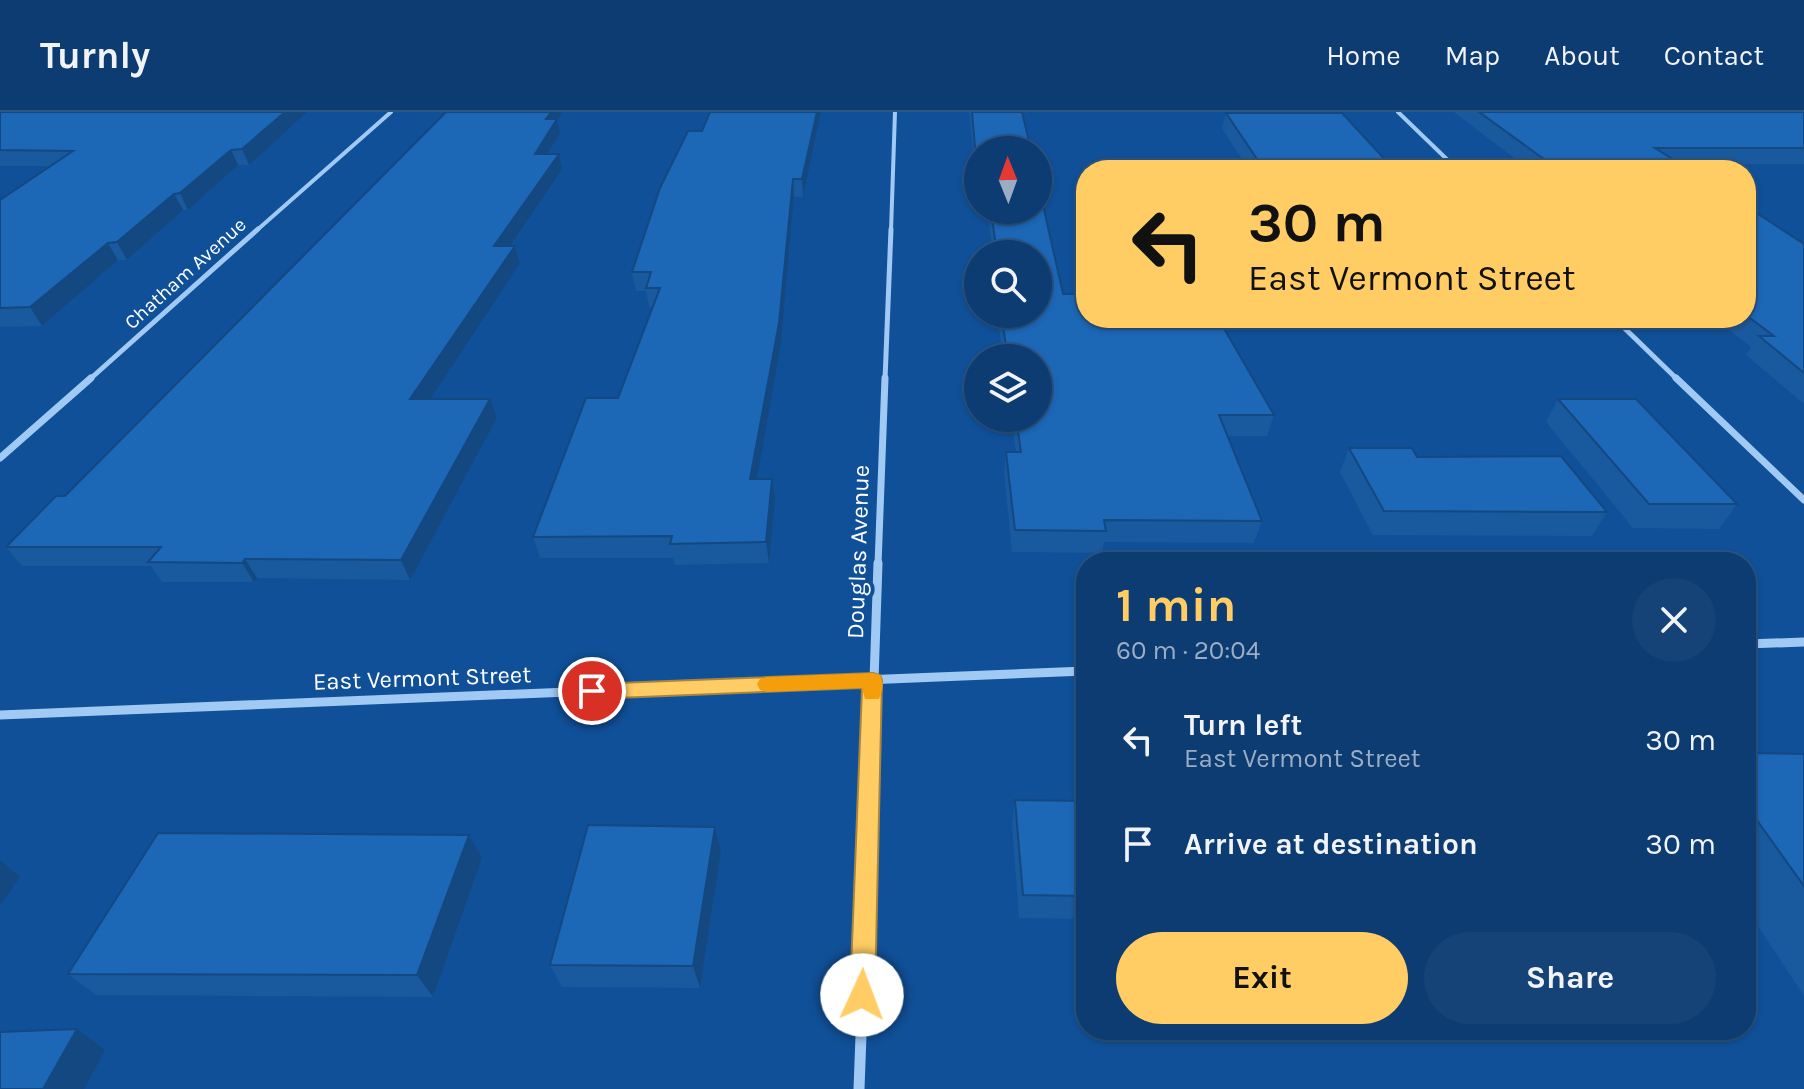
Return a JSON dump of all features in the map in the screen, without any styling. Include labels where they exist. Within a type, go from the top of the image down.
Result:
[{"type":"street","name":"Chatham Avenue","points":[[0,458],[391,112]]},
{"type":"street","name":"Douglas Avenue","points":[[859,1089],[895,112]]},
{"type":"street","points":[[1398,112],[1448,160]]},
{"type":"street","points":[[1624,328],[1804,500]]},
{"type":"street","points":[[1756,644],[1804,642]]},
{"type":"street","name":"East Vermont Street","points":[[0,715],[1076,671]]},
{"type":"building","points":[[0,112],[285,112],[242,149],[231,150],[180,193],[174,194],[117,242],[108,243],[30,307],[0,308],[0,200],[73,151],[0,150]]},
{"type":"building","points":[[446,112],[551,112],[546,119],[557,119],[535,154],[559,154],[494,246],[515,246],[410,399],[490,399],[401,560],[148,562],[161,547],[6,547],[56,496],[65,496]]},
{"type":"building","points":[[710,112],[817,112],[802,179],[793,179],[779,323],[750,479],[772,479],[766,542],[670,544],[672,536],[533,537],[586,398],[618,398],[660,288],[646,288],[651,272],[632,272],[660,188],[688,131],[702,131]]},
{"type":"building","points":[[972,112],[1022,112],[1028,136],[974,136]]},
{"type":"building","points":[[1479,112],[1804,112],[1804,148],[1655,148],[1674,160],[1545,160]]},
{"type":"building","points":[[1226,113],[1342,113],[1385,160],[1226,160],[1257,159]]},
{"type":"building","points":[[1756,213],[1804,244],[1804,373],[1759,336],[1774,336],[1756,322]]},
{"type":"building","points":[[993,224],[1047,224],[1051,240],[995,240]]},
{"type":"building","points":[[1052,245],[1063,294],[1076,294],[1076,328],[1224,328],[1274,415],[1219,415],[1262,521],[1104,520],[1106,531],[1015,530],[1006,452],[1021,452],[1018,432],[1052,432],[1052,344],[1006,344],[1003,328],[1052,328]]},
{"type":"building","points":[[1558,399],[1636,399],[1737,504],[1649,504]]},
{"type":"building","points":[[1349,448],[1412,448],[1417,457],[1561,456],[1607,512],[1384,511]]},
{"type":"building","points":[[1756,753],[1804,754],[1804,886],[1756,819]]},
{"type":"building","points":[[1015,800],[1076,801],[1076,896],[1023,895]]},
{"type":"building","points":[[588,825],[715,827],[693,966],[550,965]]},
{"type":"building","points":[[158,833],[469,835],[417,975],[68,974]]},
{"type":"building","points":[[77,1029],[43,1089],[0,1089],[0,1032]]},
{"type":"slow traffic","points":[[767,684],[873,680],[872,693]]},
{"type":"route","points":[[592,691],[873,680],[862,995]]}]
